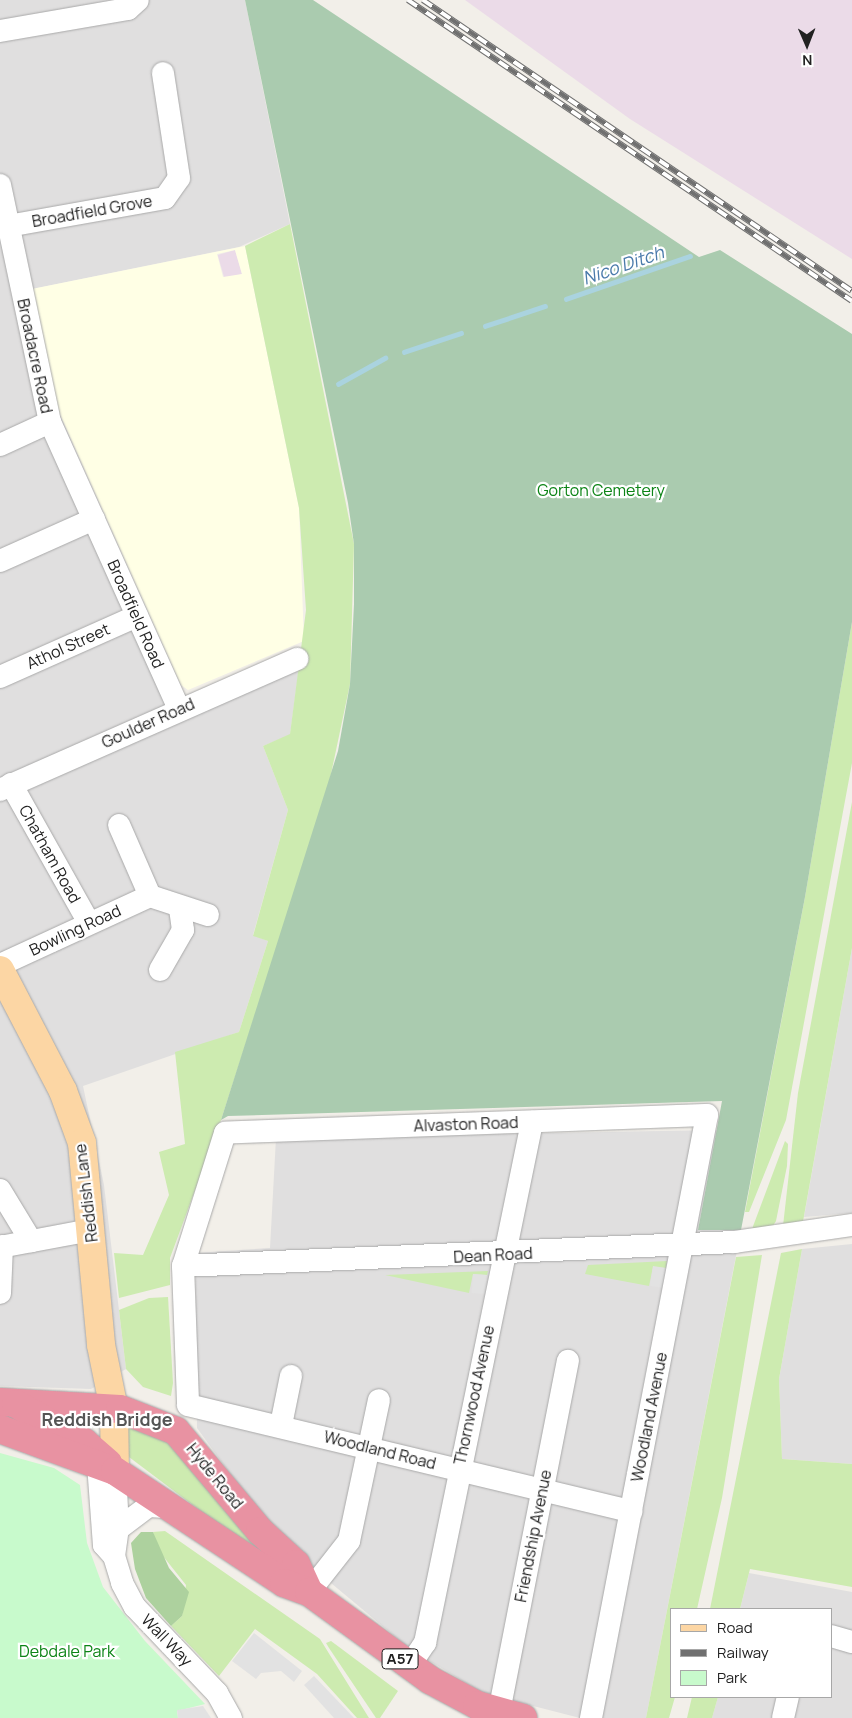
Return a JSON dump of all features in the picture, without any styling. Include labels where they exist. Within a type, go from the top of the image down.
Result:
[{"type":"highway","name":"Hyde Road","points":[[6,1402],[114,1404],[150,1418],[176,1431],[260,1531],[296,1564],[308,1592]]},
{"type":"highway","name":"A57","points":[[6,1402],[104,1462],[153,1505],[218,1539],[284,1583],[308,1592],[458,1697],[511,1715]]},
{"type":"highway","name":"A57","points":[[0,1429],[104,1462]]},
{"type":"main road","name":"Reddish Lane","points":[[0,970],[63,1091],[82,1143],[101,1345],[114,1404]]},
{"type":"main road","name":"Wall Way","points":[[104,1462],[114,1404]]},
{"type":"street","points":[[0,31],[128,9],[138,0]]},
{"type":"street","name":"Broadfield Grove","points":[[7,240],[164,198],[179,178],[163,73]]},
{"type":"street","name":"Broadacre Road","points":[[0,185],[7,240],[50,422],[94,519]]},
{"type":"street","points":[[0,445],[50,422]]},
{"type":"street","points":[[0,561],[94,519]]},
{"type":"street","name":"Broadfield Road","points":[[94,519],[179,709]]},
{"type":"street","name":"Athol Street","points":[[0,677],[136,616]]},
{"type":"street","name":"Goulder Road","points":[[6,787],[179,709],[297,659]]},
{"type":"street","name":"Chatham Road","points":[[6,787],[88,923]]},
{"type":"street","points":[[119,825],[150,896],[180,908],[208,915]]},
{"type":"street","name":"Bowling Road","points":[[0,965],[150,896]]},
{"type":"street","points":[[160,970],[183,930],[180,908]]},
{"type":"street","name":"Alvaston Road","points":[[183,1266],[225,1133],[707,1115]]},
{"type":"street","name":"Woodland Avenue","points":[[591,1718],[707,1115]]},
{"type":"street","name":"Thornwood Avenue","points":[[410,1665],[425,1643],[458,1469],[532,1122]]},
{"type":"street","points":[[0,1190],[32,1241]]},
{"type":"street","name":"Dean Road","points":[[183,1266],[504,1255],[683,1245],[802,1234],[852,1225]]},
{"type":"street","points":[[0,1293],[1,1247],[91,1230]]},
{"type":"street","name":"Woodland Road","points":[[183,1266],[188,1405],[281,1424],[630,1510]]},
{"type":"street","name":"Friendship Avenue","points":[[511,1715],[542,1489],[568,1361]]},
{"type":"street","points":[[281,1424],[291,1376]]},
{"type":"street","points":[[308,1592],[349,1541],[379,1400]]},
{"type":"street","name":"Wall Way","points":[[104,1462],[118,1529],[114,1556]]},
{"type":"street","name":"Wall Way","points":[[104,1462],[104,1545],[114,1556],[135,1607],[217,1693],[231,1718]]},
{"type":"street","points":[[118,1529],[153,1505]]},
{"type":"street","points":[[832,1636],[852,1642]]},
{"type":"street","points":[[783,1718],[788,1698]]},
{"type":"shaded area","points":[[0,0],[245,0],[290,224],[239,247],[32,289],[55,403],[186,711],[299,668],[290,735],[263,746],[288,810],[253,935],[268,941],[239,1032],[83,1086],[104,1185],[126,1369],[91,1389],[0,1386]]},
{"type":"shaded area","points":[[465,0],[852,0],[852,259],[630,119]]},
{"type":"shaded area","points":[[245,246],[299,508],[304,641],[188,690],[181,685],[55,403],[32,289]],"holes":[[[235,250],[242,274],[223,277],[217,254]]]},
{"type":"shaded area","points":[[235,250],[242,274],[225,279],[218,255]]},
{"type":"shaded area","points":[[852,948],[852,1213],[804,1217]]},
{"type":"shaded area","points":[[717,1130],[698,1230],[741,1230],[646,1718],[580,1718],[483,1693],[410,1649],[313,1568],[250,1501],[197,1428],[195,1253],[270,1248],[276,1138]]},
{"type":"shaded area","points":[[852,1244],[852,1464],[782,1459],[779,1379],[802,1249]]},
{"type":"shaded area","points":[[653,1266],[666,1268],[663,1288],[650,1286]]},
{"type":"shaded area","points":[[473,1274],[487,1275],[486,1294],[472,1293]]},
{"type":"shaded area","points":[[749,1573],[852,1592],[852,1718],[712,1718],[718,1698],[832,1698],[832,1608],[740,1608]]},
{"type":"shaded area","points":[[254,1633],[302,1671],[294,1682],[281,1671],[261,1673],[256,1679],[232,1661]]},
{"type":"shaded area","points":[[314,1676],[354,1718],[334,1718],[304,1685]]},
{"type":"shaded area","points":[[203,1706],[211,1718],[178,1718],[177,1710]]},
{"type":"green space","name":"Gorton Cemetery","points":[[245,0],[313,0],[699,257],[720,250],[852,334],[852,622],[805,897],[741,1230],[698,1230],[722,1101],[228,1116],[221,1120],[338,751],[350,684],[354,604],[354,544],[348,503]]},
{"type":"green space","points":[[290,224],[354,544],[350,684],[327,793],[221,1120],[170,1258],[170,1285],[119,1298],[114,1253],[143,1255],[169,1195],[159,1152],[185,1144],[175,1052],[239,1032],[268,941],[253,936],[288,810],[263,746],[290,734],[306,610],[299,508],[245,246]]},
{"type":"green space","points":[[852,622],[852,763],[786,1120],[749,1212],[745,1212],[805,897]]},
{"type":"green space","points":[[852,802],[852,948],[802,1227],[783,1226],[798,1093]]},
{"type":"green space","points":[[785,1141],[788,1144],[787,1166],[776,1221],[773,1226],[752,1229]]},
{"type":"green space","points":[[802,1249],[779,1379],[782,1459],[852,1464],[852,1587],[750,1569],[740,1608],[710,1608],[781,1253]]},
{"type":"green space","points":[[762,1255],[722,1498],[697,1608],[670,1608],[670,1698],[675,1698],[669,1718],[646,1718],[736,1257]]},
{"type":"green space","points":[[667,1261],[666,1268],[653,1267],[649,1286],[585,1274],[588,1265]]},
{"type":"green space","points":[[488,1271],[487,1275],[473,1274],[469,1293],[385,1275]]},
{"type":"green space","points":[[168,1297],[173,1383],[171,1396],[143,1387],[126,1369],[119,1310],[149,1298]]},
{"type":"green space","points":[[125,1427],[143,1430],[178,1446],[287,1576],[125,1454]]},
{"type":"green space","name":"Debdale Park","points":[[0,1453],[54,1468],[80,1485],[87,1543],[103,1587],[145,1641],[205,1704],[177,1711],[178,1718],[0,1718]]},
{"type":"green space","points":[[165,1531],[320,1639],[369,1718],[357,1718],[317,1674],[255,1629],[219,1676],[171,1626],[182,1616],[186,1585],[159,1551],[153,1532]]},
{"type":"green space","points":[[141,1532],[153,1532],[169,1568],[189,1592],[182,1616],[171,1626],[146,1598],[135,1569],[131,1543]]},
{"type":"green space","points":[[331,1641],[398,1691],[380,1718],[376,1718],[329,1648],[326,1643]]},
{"type":"green space","points":[[692,1698],[718,1698],[712,1718],[687,1718]]},
{"type":"waterway","name":"Nico Ditch","points":[[566,299],[690,256]]},
{"type":"waterway","name":"Nico Ditch","points":[[485,326],[545,306]]},
{"type":"waterway","name":"Nico Ditch","points":[[404,352],[461,333]]},
{"type":"waterway","name":"Nico Ditch","points":[[338,384],[385,358]]},
{"type":"railway","points":[[408,0],[852,301]]},
{"type":"railway","points":[[423,0],[852,291]]},
{"type":"district","name":"Reddish Bridge","points":[[107,1419]]}]
